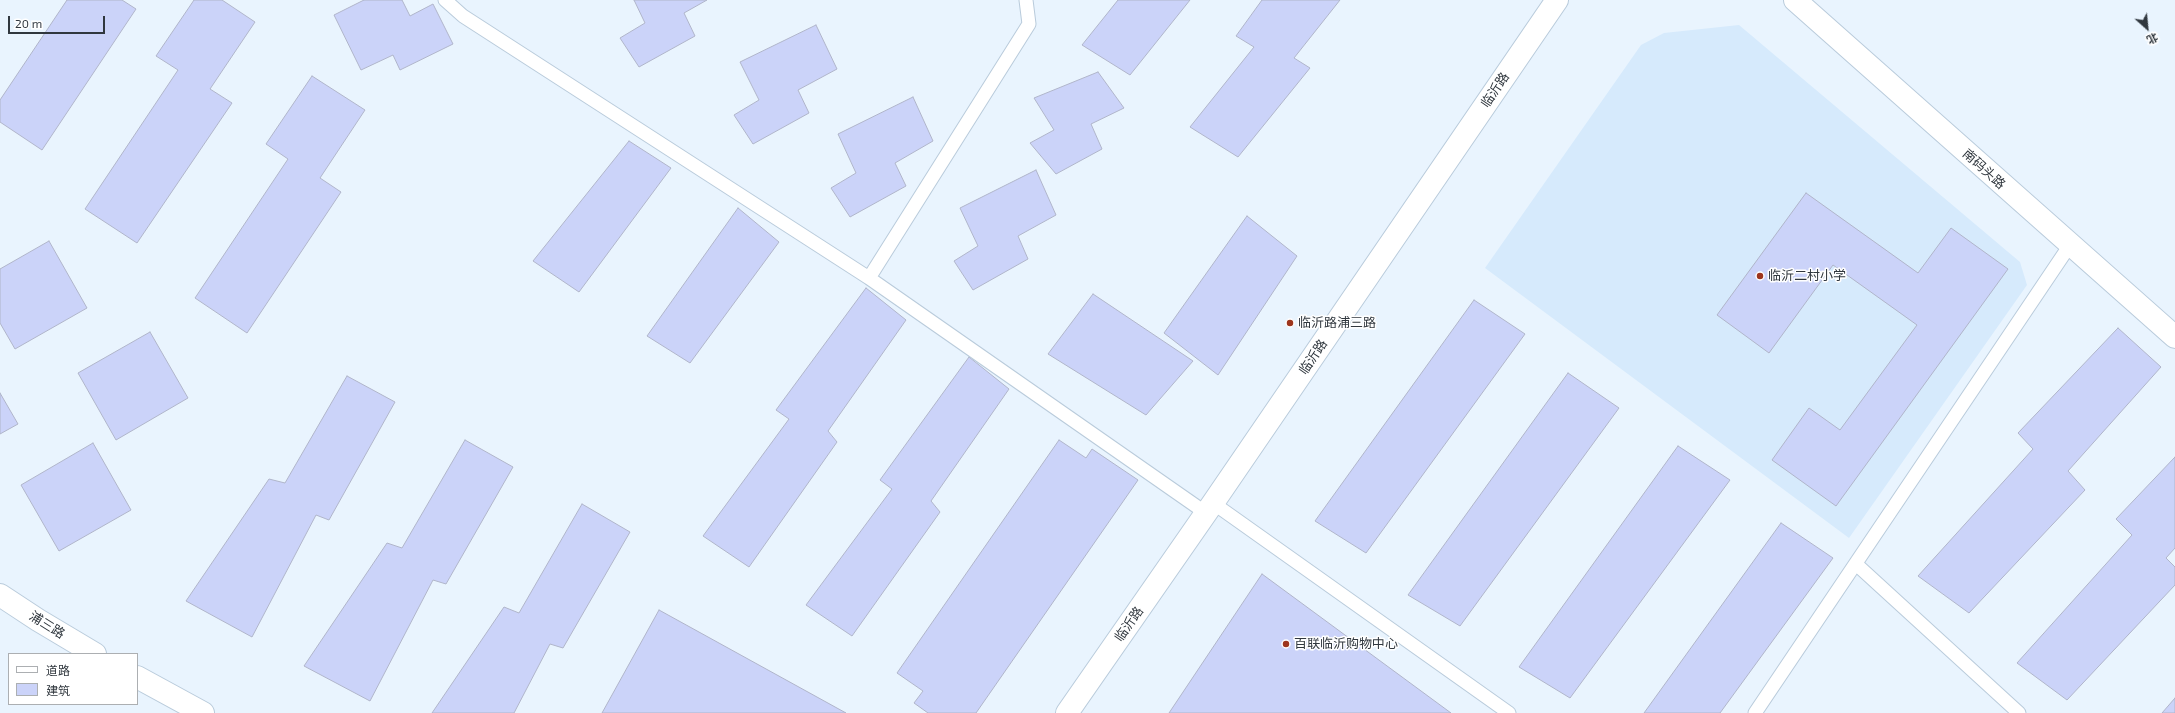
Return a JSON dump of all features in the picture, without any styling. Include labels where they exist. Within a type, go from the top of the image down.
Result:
[{"type":"street","name":"临沂路","points":[[1067,713],[1556,0]]},
{"type":"street","name":"南码头路","points":[[1795,0],[2175,337]]},
{"type":"street","name":"浦三路","points":[[0,595],[93,653]]},
{"type":"street","points":[[138,678],[203,713]]},
{"type":"lane","points":[[445,0],[463,16],[869,278],[1509,713]]},
{"type":"lane","points":[[869,278],[1029,24],[1026,0]]},
{"type":"lane","points":[[1755,713],[2070,244]]},
{"type":"lane","points":[[1856,564],[2019,713]]},
{"type":"shaded area","name":"临沂二村小学","points":[[1739,25],[2020,262],[2027,285],[1849,538],[1485,268],[1641,45],[1664,33]]},
{"type":"building","points":[[67,0],[122,0],[136,9],[42,150],[0,122],[0,100]]},
{"type":"building","points":[[194,0],[222,0],[255,22],[210,89],[232,103],[137,243],[85,209],[178,70],[156,56]]},
{"type":"building","points":[[364,0],[402,0],[410,16],[433,4],[453,44],[400,70],[393,55],[361,70],[334,15]]},
{"type":"building","points":[[634,0],[707,0],[684,13],[695,36],[639,67],[620,38],[645,23]]},
{"type":"building","points":[[1118,0],[1190,0],[1130,75],[1082,45]]},
{"type":"building","points":[[1262,0],[1340,0],[1294,58],[1310,68],[1238,157],[1190,127],[1254,47],[1236,36]]},
{"type":"building","points":[[816,25],[837,69],[798,90],[809,113],[753,144],[734,115],[759,100],[740,62]]},
{"type":"building","points":[[1098,72],[1124,108],[1091,124],[1102,149],[1056,174],[1030,143],[1054,130],[1034,98]]},
{"type":"building","points":[[312,76],[365,110],[320,178],[341,192],[247,333],[195,298],[288,159],[266,144]]},
{"type":"building","points":[[913,97],[933,141],[895,163],[906,186],[850,217],[831,188],[856,173],[838,134]]},
{"type":"building","points":[[629,141],[671,168],[579,292],[533,261]]},
{"type":"building","points":[[1036,170],[1056,215],[1018,236],[1028,259],[973,290],[954,261],[978,246],[960,208]]},
{"type":"building","points":[[1806,193],[1918,273],[1951,228],[2008,269],[1836,506],[1772,460],[1809,408],[1840,430],[1917,325],[1833,265],[1769,353],[1717,315]]},
{"type":"building","points":[[738,208],[779,242],[690,363],[647,336]]},
{"type":"building","points":[[1247,216],[1297,256],[1218,375],[1164,333]]},
{"type":"building","points":[[49,241],[87,308],[15,349],[0,323],[0,269]]},
{"type":"building","points":[[866,288],[906,320],[828,431],[837,442],[749,567],[703,536],[789,419],[776,410]]},
{"type":"building","points":[[1093,294],[1193,361],[1146,415],[1048,354]]},
{"type":"building","points":[[1474,300],[1525,334],[1366,553],[1315,521]]},
{"type":"building","points":[[2118,328],[2161,367],[2068,471],[2085,490],[1969,613],[1918,576],[2033,449],[2018,433]]},
{"type":"building","points":[[150,332],[188,398],[116,440],[78,373]]},
{"type":"building","points":[[969,357],[1009,389],[931,501],[940,512],[852,636],[806,605],[892,489],[880,480]]},
{"type":"building","points":[[1568,373],[1619,408],[1460,626],[1408,595]]},
{"type":"building","points":[[347,376],[395,402],[329,520],[316,515],[252,637],[186,601],[269,479],[285,483]]},
{"type":"building","points":[[0,393],[18,424],[0,434]]},
{"type":"building","points":[[465,440],[513,467],[446,584],[433,580],[370,701],[304,666],[387,543],[402,548]]},
{"type":"building","points":[[1059,440],[1086,458],[1092,449],[1138,480],[976,713],[928,713],[914,703],[923,691],[897,673]]},
{"type":"building","points":[[93,443],[131,510],[59,551],[21,485]]},
{"type":"building","points":[[1678,446],[1730,480],[1570,698],[1519,667]]},
{"type":"building","points":[[2175,457],[2175,548],[2166,558],[2175,567],[2175,585],[2067,700],[2017,663],[2132,535],[2116,519]]},
{"type":"building","points":[[582,504],[630,532],[563,648],[550,644],[514,713],[432,713],[504,607],[519,613]]},
{"type":"building","points":[[1781,523],[1833,558],[1720,713],[1644,713]]},
{"type":"building","name":"百联临沂购物中心","points":[[1262,574],[1451,713],[1169,713]]},
{"type":"building","points":[[659,610],[846,713],[602,713]]},
{"type":"building","points":[[2175,698],[2175,713],[2162,713]]},
{"type":"place","name":"临沂二村小学","points":[[1760,276]]},
{"type":"place","name":"临沂路浦三路","points":[[1290,323]]},
{"type":"place","name":"百联临沂购物中心","points":[[1286,644]]}]
